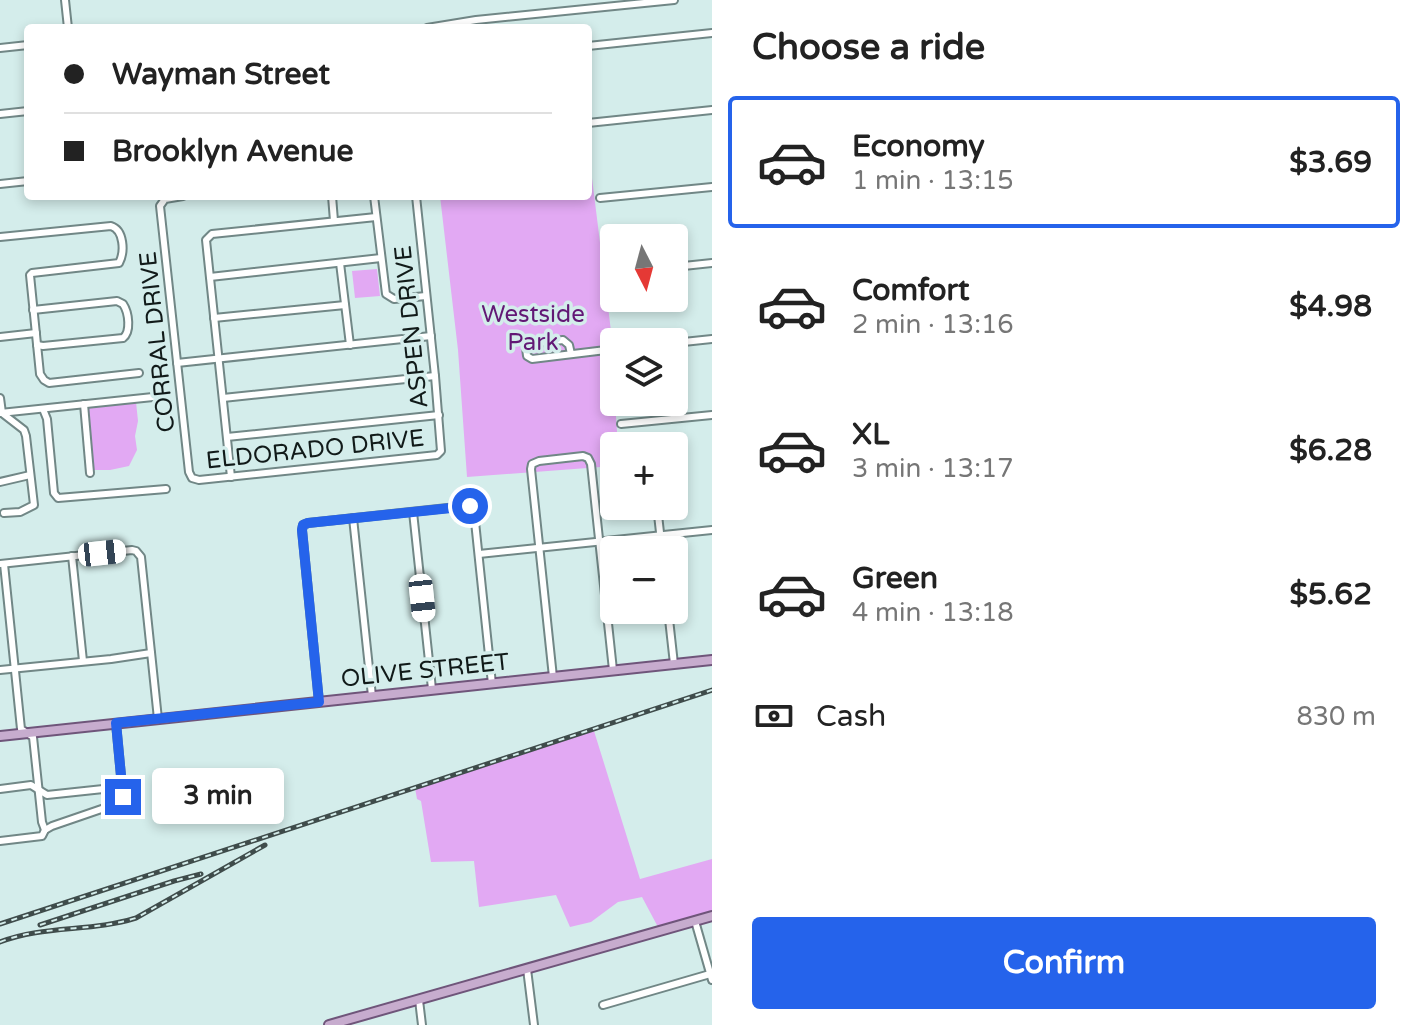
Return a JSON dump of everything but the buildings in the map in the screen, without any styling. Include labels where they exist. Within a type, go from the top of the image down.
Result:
[{"type":"main road","name":"OLIVE STREET","points":[[0,736],[712,660]]},
{"type":"main road","points":[[329,1025],[712,916]]},
{"type":"street","points":[[65,0],[68,24]]},
{"type":"street","points":[[452,24],[562,7],[674,0]]},
{"type":"street","points":[[592,46],[712,33]]},
{"type":"street","points":[[0,48],[24,45]]},
{"type":"street","points":[[592,123],[712,110]]},
{"type":"street","points":[[0,114],[24,111]]},
{"type":"street","points":[[0,184],[24,181]]},
{"type":"street","points":[[600,198],[712,187]]},
{"type":"street","name":"CORRAL DRIVE","points":[[164,200],[160,206],[192,478]]},
{"type":"street","points":[[332,200],[334,221]]},
{"type":"street","points":[[374,200],[386,294],[394,299],[426,296]]},
{"type":"street","name":"ASPEN DRIVE","points":[[416,200],[439,415],[440,453]]},
{"type":"street","points":[[231,477],[205,244],[207,238],[212,234],[376,217]]},
{"type":"street","points":[[0,237],[111,226],[119,230],[121,260],[115,264],[30,275],[41,377],[49,383],[139,373]]},
{"type":"street","points":[[210,277],[381,258]]},
{"type":"street","points":[[340,263],[350,345]]},
{"type":"street","points":[[688,266],[712,263]]},
{"type":"street","points":[[33,310],[117,301],[126,309],[128,331],[123,338],[37,345]]},
{"type":"street","points":[[214,318],[345,305]]},
{"type":"street","points":[[0,337],[36,333]]},
{"type":"street","points":[[177,363],[431,336]]},
{"type":"street","points":[[688,342],[712,339]]},
{"type":"street","points":[[571,354],[568,343],[563,340],[531,343],[526,348],[527,356],[532,359],[600,351]]},
{"type":"street","points":[[223,398],[435,376]]},
{"type":"street","points":[[1,413],[153,397]]},
{"type":"street","points":[[0,398],[1,413],[24,430],[26,436],[34,505],[20,512],[4,513]]},
{"type":"street","points":[[84,404],[90,473]]},
{"type":"street","points":[[43,409],[47,419],[54,493],[58,498],[166,489]]},
{"type":"street","points":[[227,437],[439,415]]},
{"type":"street","points":[[621,424],[712,415]]},
{"type":"street","name":"ELDORADO DRIVE","points":[[192,478],[231,477],[440,453]]},
{"type":"street","points":[[479,554],[540,548],[600,541],[590,464],[583,456],[532,464],[531,473],[540,548],[553,677]]},
{"type":"street","points":[[0,482],[30,475]]},
{"type":"street","points":[[319,702],[302,528],[305,524],[466,506],[474,512],[492,684]]},
{"type":"street","points":[[413,512],[432,689]]},
{"type":"street","points":[[353,518],[372,696]]},
{"type":"street","points":[[658,520],[660,535]]},
{"type":"street","points":[[650,536],[712,530]]},
{"type":"street","points":[[45,830],[33,737],[21,729],[2,564],[132,550],[139,554],[158,719]]},
{"type":"street","points":[[72,556],[83,661]]},
{"type":"street","points":[[608,624],[613,670]]},
{"type":"street","points":[[670,624],[674,664]]},
{"type":"street","points":[[0,670],[151,653]]},
{"type":"street","points":[[0,841],[37,838],[45,830],[122,800],[116,723]]},
{"type":"street","points":[[0,789],[31,785],[47,795],[122,787]]},
{"type":"street","points":[[603,1005],[711,977],[695,921]]},
{"type":"street","points":[[527,969],[534,1025]]},
{"type":"street","points":[[419,1000],[422,1025]]},
{"type":"green space","name":"Westside Park","points":[[592,178],[600,243],[600,312],[609,312],[611,328],[600,328],[600,416],[616,416],[617,432],[600,432],[600,467],[467,477],[458,350],[440,200],[592,200]]},
{"type":"green space","points":[[377,269],[380,296],[355,298],[352,271]]},
{"type":"green space","points":[[136,402],[137,450],[129,466],[93,470],[86,407]]},
{"type":"green space","points":[[594,731],[640,879],[712,859],[712,912],[658,927],[642,897],[618,902],[591,922],[570,927],[556,895],[479,907],[474,861],[431,862],[421,801],[417,799],[415,788]]},
{"type":"railway","points":[[0,924],[712,690]]},
{"type":"railway","points":[[0,942],[33,933],[136,918],[265,845]]},
{"type":"railway","points":[[40,925],[201,874]]},
{"type":"route","points":[[123,797],[116,723],[319,702],[303,525],[470,506]]}]
